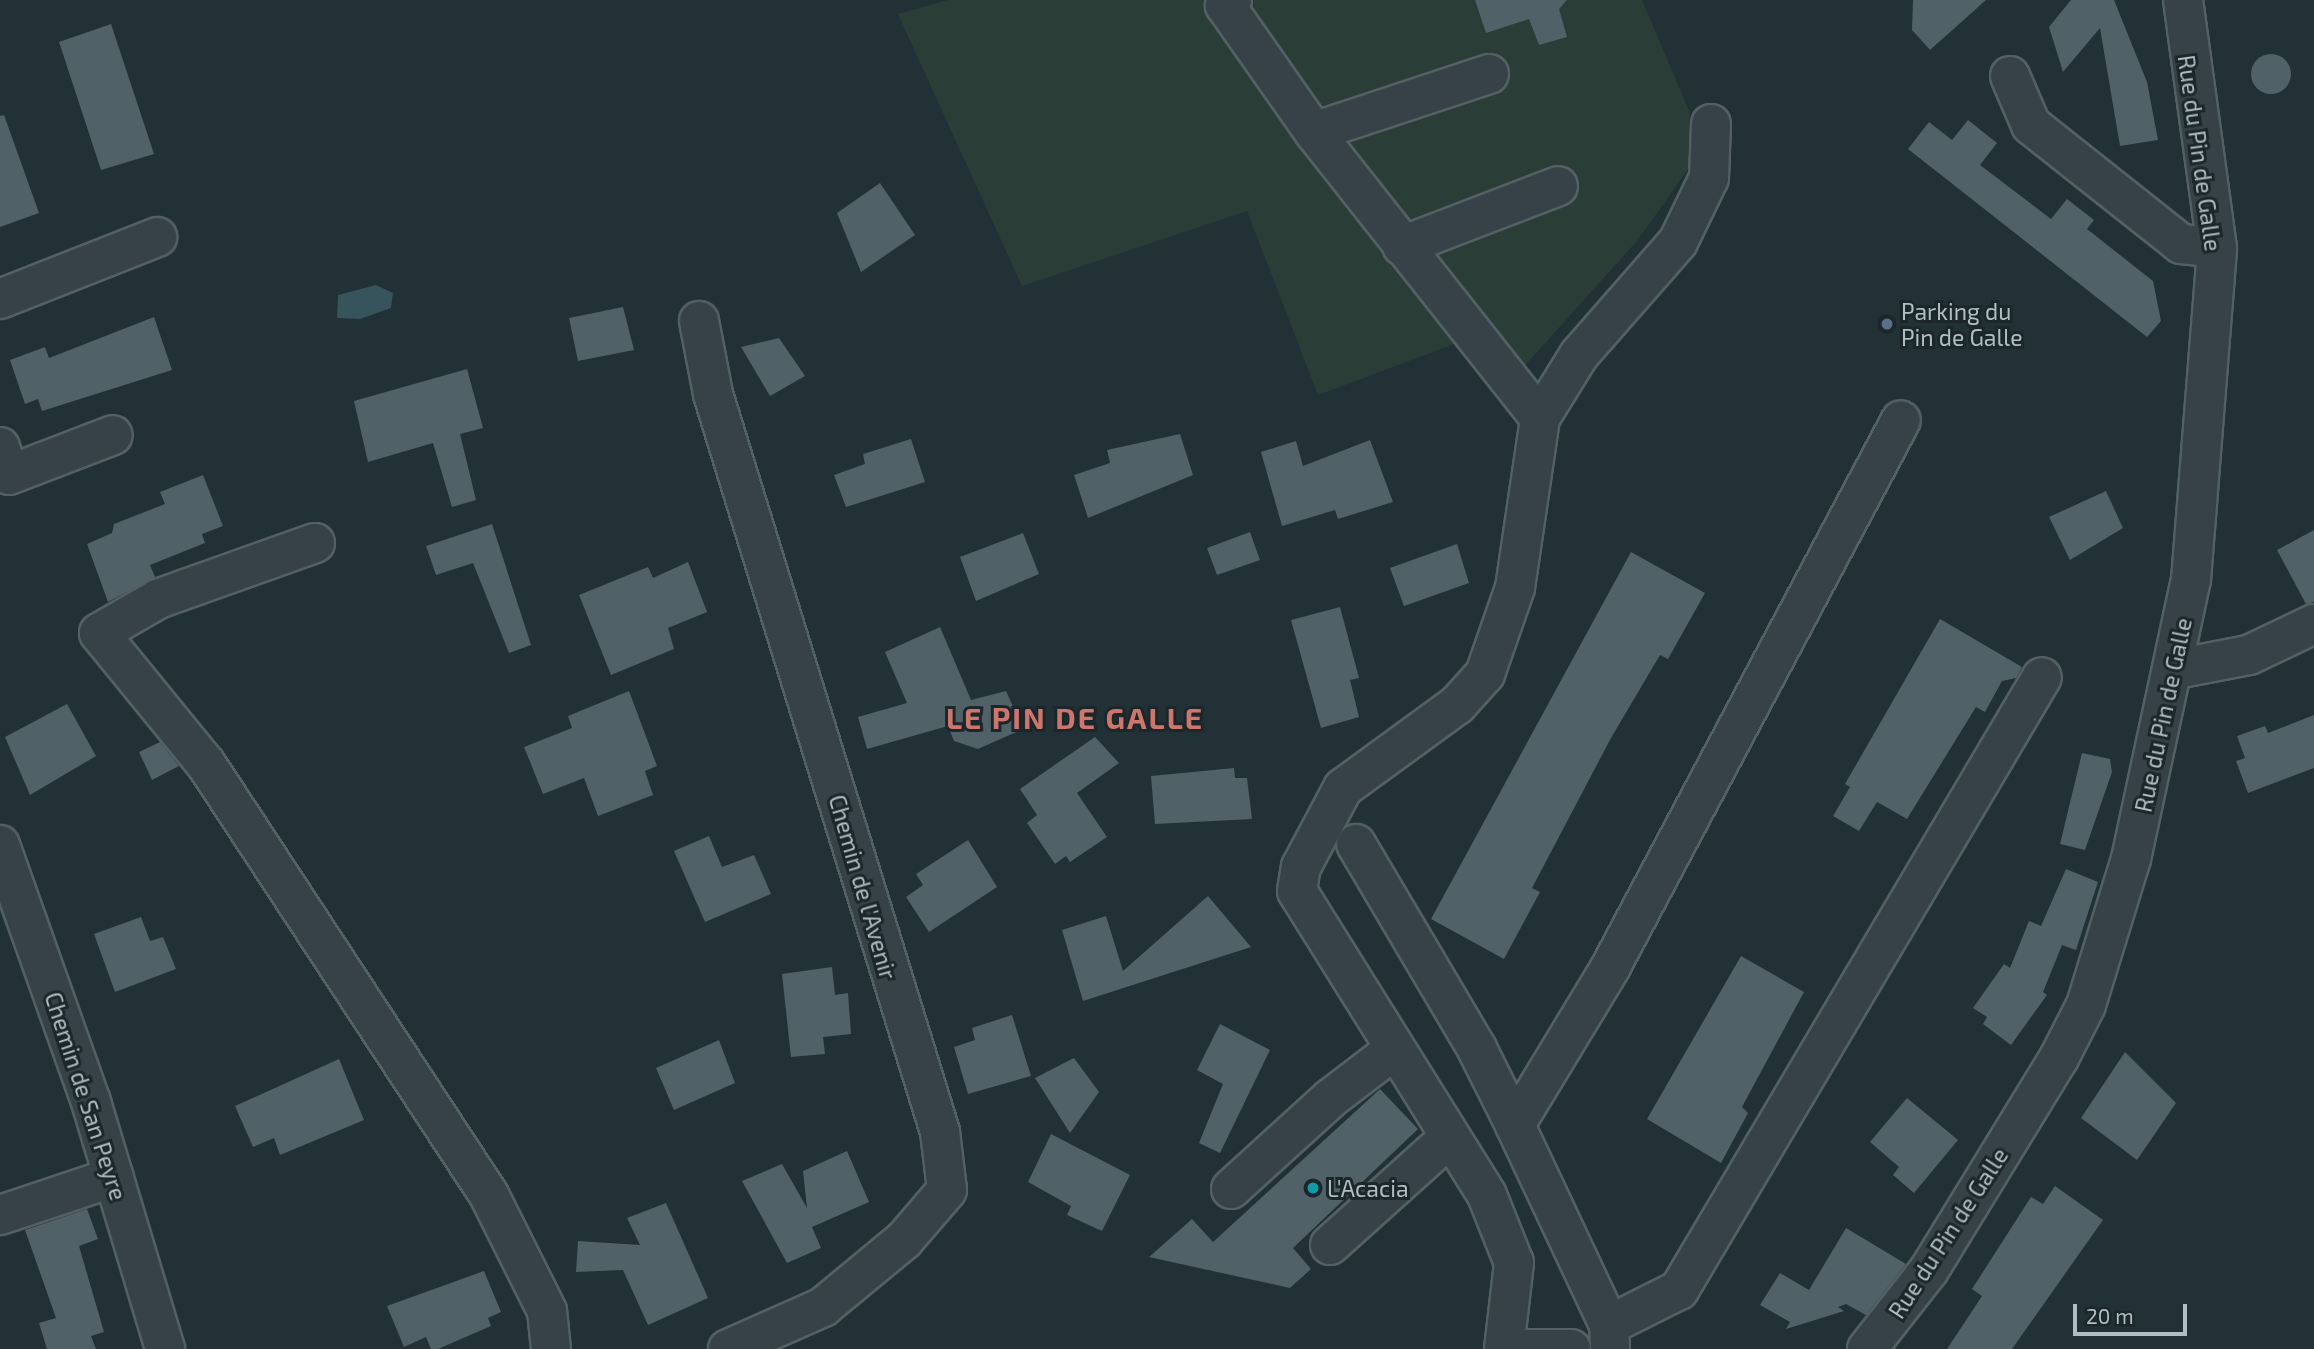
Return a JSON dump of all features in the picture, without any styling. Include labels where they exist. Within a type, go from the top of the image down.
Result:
[{"type":"street","points":[[1232,0],[1225,5],[1314,132],[1541,418]]},
{"type":"street","name":"Rue du Pin de Galle","points":[[1867,1349],[1929,1270],[2086,1005],[2131,859],[2176,669],[2191,580],[2217,248],[2181,6]]},
{"type":"street","points":[[1314,132],[1489,74]]},
{"type":"street","points":[[2010,76],[2031,125],[2181,244],[2217,248]]},
{"type":"street","points":[[1504,1349],[1514,1263],[1487,1195],[1297,891],[1301,867],[1343,788],[1382,753],[1457,705],[1485,674],[1515,588],[1541,418],[1579,355],[1678,242],[1709,178],[1711,124]]},
{"type":"street","points":[[1402,246],[1558,186]]},
{"type":"street","points":[[0,299],[157,237]]},
{"type":"street","name":"Chemin de l'Avenir","points":[[699,321],[713,394],[876,940],[940,1132],[947,1190],[904,1240],[823,1307],[728,1349]]},
{"type":"street","points":[[1515,1125],[1610,968],[1901,420]]},
{"type":"street","points":[[0,447],[9,475],[113,435]]},
{"type":"street","points":[[315,543],[158,599],[99,633],[206,764],[489,1195],[547,1311],[551,1349]]},
{"type":"street","points":[[2176,669],[2249,655],[2314,624]]},
{"type":"street","points":[[1356,844],[1477,1049],[1515,1125],[1609,1337],[1679,1290],[2042,677]]},
{"type":"street","name":"Chemin de San Peyre","points":[[0,845],[114,1177],[165,1349]]},
{"type":"street","points":[[1231,1189],[1331,1097],[1395,1049]]},
{"type":"street","points":[[1330,1245],[1450,1137]]},
{"type":"street","points":[[0,1214],[114,1177]]},
{"type":"street","points":[[1513,1349],[1570,1349]]},
{"type":"green space","points":[[948,0],[1642,0],[1690,113],[1689,168],[1637,241],[1502,391],[1462,341],[1318,395],[1247,211],[1022,286],[898,14]]},
{"type":"water","points":[[376,285],[393,293],[391,308],[360,319],[337,318],[338,295]]},
{"type":"building","points":[[1475,0],[1567,0],[1559,9],[1567,37],[1539,45],[1529,19],[1486,33]]},
{"type":"building","points":[[1913,0],[1986,0],[1930,50],[1912,30]]},
{"type":"building","points":[[2071,0],[2114,0],[2147,82],[2158,140],[2120,146],[2100,28],[2063,72],[2049,27]]},
{"type":"building","points":[[111,24],[154,154],[101,170],[59,42]]},
{"type":"building","points":[[2271,54],[2285,60],[2291,74],[2285,88],[2271,94],[2257,88],[2251,74],[2257,60]]},
{"type":"building","points":[[4,115],[39,213],[0,227],[0,116]]},
{"type":"building","points":[[1968,120],[1997,143],[1980,165],[2051,219],[2067,199],[2094,220],[2087,229],[2153,281],[2161,321],[2147,337],[1908,149],[1929,122],[1952,140]]},
{"type":"building","points":[[880,183],[915,235],[861,272],[837,213]]},
{"type":"building","points":[[623,307],[634,350],[578,361],[569,318]]},
{"type":"building","points":[[154,317],[172,370],[42,411],[38,399],[25,404],[10,360],[45,347],[49,358]]},
{"type":"building","points":[[779,338],[805,376],[770,396],[741,347]]},
{"type":"building","points":[[467,369],[483,428],[460,434],[476,500],[452,507],[433,443],[368,462],[354,401]]},
{"type":"building","points":[[1180,434],[1193,475],[1088,518],[1074,475],[1110,463],[1107,450]]},
{"type":"building","points":[[911,439],[925,482],[846,507],[834,475],[865,464],[863,454]]},
{"type":"building","points":[[1370,440],[1393,502],[1338,519],[1335,510],[1282,526],[1261,452],[1296,441],[1303,466]]},
{"type":"building","points":[[203,475],[223,526],[202,534],[205,543],[150,565],[155,577],[108,602],[87,544],[112,533],[114,524],[165,504],[160,492]]},
{"type":"building","points":[[2106,491],[2123,528],[2070,560],[2049,517]]},
{"type":"building","points":[[492,524],[531,645],[509,653],[473,563],[436,575],[426,546]]},
{"type":"building","points":[[2314,530],[2314,602],[2306,604],[2277,550]]},
{"type":"building","points":[[1250,532],[1260,560],[1217,575],[1207,548]]},
{"type":"building","points":[[1023,533],[1039,574],[976,601],[960,557]]},
{"type":"building","points":[[1457,544],[1469,583],[1404,606],[1390,568]]},
{"type":"building","points":[[1631,552],[1705,593],[1668,659],[1660,655],[1611,738],[1532,888],[1540,892],[1504,959],[1431,919]]},
{"type":"building","points":[[688,562],[707,612],[668,628],[674,649],[611,675],[579,595],[648,567],[653,578]]},
{"type":"building","points":[[1340,607],[1359,678],[1350,680],[1359,717],[1321,728],[1291,620]]},
{"type":"building","points":[[1940,619],[2022,667],[2016,678],[2002,681],[1985,712],[1976,707],[1907,819],[1877,802],[1859,831],[1833,816],[1850,787],[1845,784]]},
{"type":"building","points":[[940,627],[971,700],[1006,691],[1023,729],[978,749],[954,741],[948,726],[867,749],[858,717],[907,703],[885,652]]},
{"type":"building","points":[[629,691],[657,766],[645,771],[653,795],[598,816],[584,778],[543,794],[524,747],[572,728],[568,716]]},
{"type":"building","points":[[67,704],[96,756],[30,795],[5,737]]},
{"type":"building","points":[[2314,715],[2314,768],[2248,793],[2236,761],[2245,758],[2237,736],[2265,726],[2268,733]]},
{"type":"building","points":[[1095,737],[1119,763],[1077,793],[1107,837],[1070,862],[1066,856],[1055,864],[1027,823],[1037,815],[1020,789]]},
{"type":"building","points":[[160,742],[179,766],[152,780],[139,752]]},
{"type":"building","points":[[2082,753],[2110,759],[2112,772],[2085,850],[2060,844]]},
{"type":"building","points":[[1234,768],[1235,778],[1247,778],[1252,819],[1155,824],[1151,776]]},
{"type":"building","points":[[709,836],[722,867],[754,855],[771,894],[705,922],[674,851]]},
{"type":"building","points":[[968,840],[997,887],[929,932],[906,897],[923,885],[916,874]]},
{"type":"building","points":[[2066,869],[2098,882],[2076,950],[2062,945],[2043,992],[2047,995],[2011,1045],[1983,1024],[1987,1017],[1973,1008],[2004,964],[2010,968],[2029,921],[2041,926]]},
{"type":"building","points":[[1208,896],[1251,947],[1083,1001],[1062,930],[1106,916],[1123,971]]},
{"type":"building","points":[[141,917],[150,941],[163,937],[176,969],[115,992],[94,934]]},
{"type":"building","points":[[1741,956],[1804,992],[1742,1107],[1748,1113],[1721,1163],[1647,1119]]},
{"type":"building","points":[[832,967],[835,995],[848,993],[851,1034],[823,1037],[825,1054],[791,1057],[782,974]]},
{"type":"building","points":[[1012,1015],[1031,1076],[968,1094],[954,1047],[975,1040],[972,1028]]},
{"type":"building","points":[[1220,1024],[1270,1050],[1220,1153],[1199,1143],[1223,1084],[1197,1070]]},
{"type":"building","points":[[719,1040],[735,1083],[674,1110],[656,1068]]},
{"type":"building","points":[[2125,1052],[2176,1103],[2137,1160],[2081,1118]]},
{"type":"building","points":[[1074,1058],[1099,1092],[1070,1133],[1035,1078]]},
{"type":"building","points":[[339,1059],[364,1120],[280,1155],[274,1138],[253,1147],[235,1106]]},
{"type":"building","name":"L'Acacia","points":[[1380,1089],[1418,1129],[1293,1248],[1311,1269],[1290,1288],[1149,1257],[1192,1219],[1213,1242]]},
{"type":"building","points":[[1907,1098],[1958,1140],[1914,1193],[1893,1175],[1899,1167],[1870,1142]]},
{"type":"building","points":[[1051,1134],[1130,1175],[1102,1231],[1067,1215],[1071,1206],[1028,1182]]},
{"type":"building","points":[[847,1151],[869,1202],[812,1227],[821,1248],[787,1263],[742,1181],[782,1164],[807,1208],[803,1171]]},
{"type":"building","points":[[2055,1186],[2103,1220],[2012,1349],[1947,1349],[1982,1296],[1972,1289],[2031,1197],[2043,1204]]},
{"type":"building","points":[[666,1203],[708,1298],[648,1325],[623,1270],[576,1272],[578,1241],[640,1245],[627,1218]]},
{"type":"building","points":[[87,1209],[98,1239],[79,1246],[104,1332],[91,1336],[96,1349],[47,1349],[39,1323],[56,1318],[25,1230]]},
{"type":"building","points":[[1846,1228],[1906,1264],[1866,1315],[1846,1304],[1838,1307],[1844,1311],[1786,1329],[1790,1322],[1760,1305],[1780,1273],[1809,1290]]},
{"type":"building","points":[[484,1271],[501,1312],[488,1318],[491,1326],[438,1349],[431,1349],[426,1337],[404,1347],[387,1306]]},
{"type":"place","name":"Parking du Pin de Galle","points":[[1887,324]]},
{"type":"place","name":"L'Acacia","points":[[1313,1188]]},
{"type":"district","name":"LE PIN DE GALLE","points":[[1075,717]]}]
